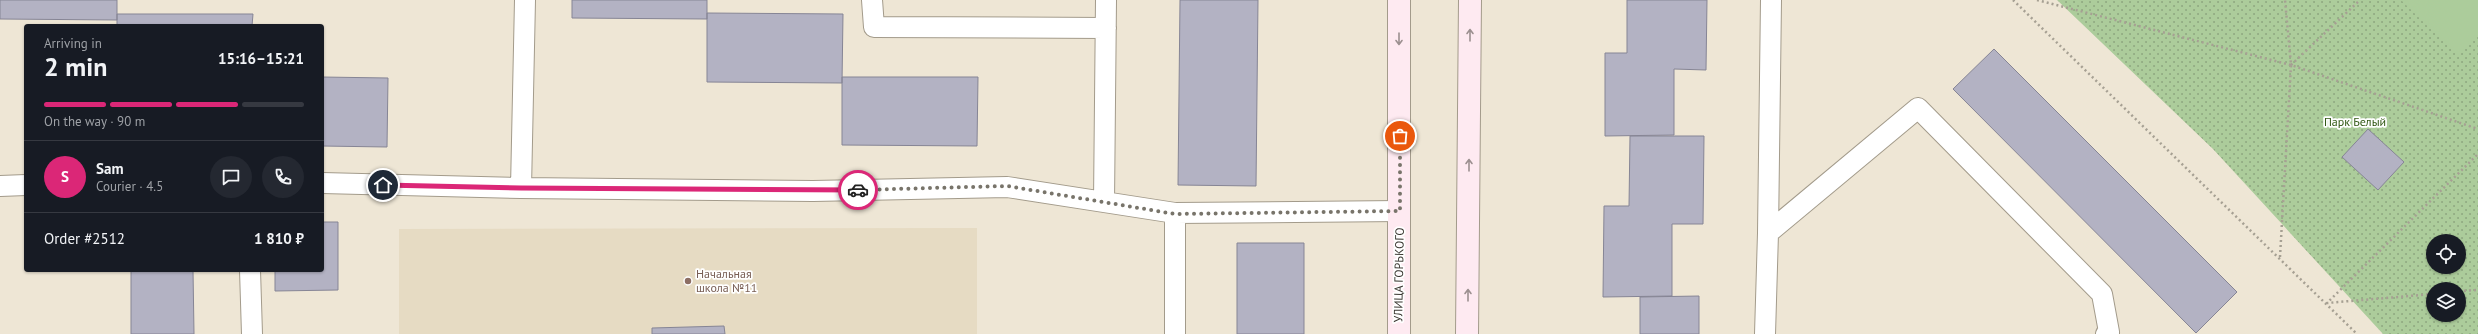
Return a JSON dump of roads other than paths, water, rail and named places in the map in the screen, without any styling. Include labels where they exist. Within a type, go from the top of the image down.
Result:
[{"type":"main road","name":"УЛИЦА ГОРЬКОГО","points":[[1398,334],[1400,211],[1399,0]]},
{"type":"main road","points":[[1467,334],[1470,0]]},
{"type":"lane","points":[[521,188],[525,0]]},
{"type":"lane","points":[[872,0],[874,26],[1106,28]]},
{"type":"lane","points":[[1104,202],[1106,0]]},
{"type":"lane","points":[[1765,334],[1771,0]]},
{"type":"lane","points":[[1768,233],[1918,108],[2102,294],[2109,332],[2106,334]]},
{"type":"lane","points":[[324,183],[521,188],[813,190],[1007,186],[1175,214],[1400,211]]},
{"type":"lane","points":[[0,186],[24,185]]},
{"type":"lane","points":[[1175,214],[1175,334]]},
{"type":"lane","points":[[250,272],[252,334]]},
{"type":"place","name":"Начальная школа №11","points":[[688,281]]},
{"type":"park label","name":"Парк Белый","points":[[2355,122]]}]
